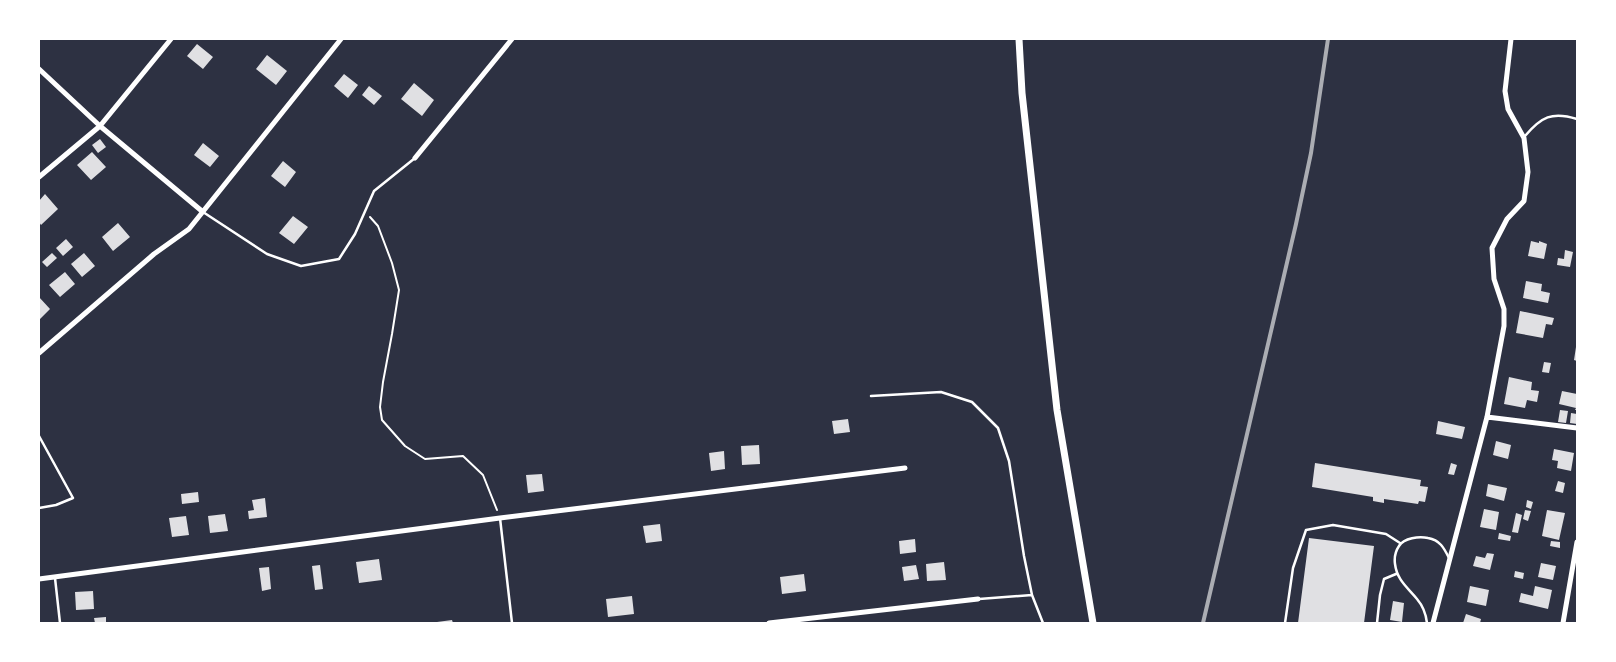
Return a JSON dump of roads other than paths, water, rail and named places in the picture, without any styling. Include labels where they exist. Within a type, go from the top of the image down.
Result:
[{"type":"street","points":[[39,177],[100,126],[171,39]]},
{"type":"street","points":[[39,353],[154,254],[189,229],[341,39]]},
{"type":"street","points":[[415,158],[512,39]]},
{"type":"street","points":[[1019,39],[1022,92],[1057,410],[1093,623]]},
{"type":"street","points":[[1433,623],[1487,417],[1504,326],[1504,309],[1494,279],[1492,248],[1507,218],[1524,201],[1528,172],[1524,138],[1508,109],[1505,91],[1511,39]]},
{"type":"street","points":[[39,69],[100,126],[203,212]]},
{"type":"street","points":[[1487,417],[1577,428]]},
{"type":"street","points":[[39,578],[905,468]]},
{"type":"street","points":[[1563,623],[1577,542]]},
{"type":"street","points":[[768,623],[978,599]]},
{"type":"lane","points":[[1524,138],[1535,124],[1552,116],[1577,118]]},
{"type":"lane","points":[[203,212],[267,254],[301,266],[339,259],[356,234],[374,191],[415,158]]},
{"type":"lane","points":[[871,396],[941,392],[972,402],[998,428],[1009,461],[1032,594],[1043,623]]},
{"type":"lane","points":[[39,436],[73,498],[56,505],[39,508]]},
{"type":"lane","points":[[500,518],[512,623]]},
{"type":"lane","points":[[1285,623],[1293,568],[1306,530],[1333,525],[1386,534],[1400,543]]},
{"type":"lane","points":[[1427,623],[1426,614],[1418,600],[1404,586],[1396,574],[1394,555],[1400,543],[1413,538],[1429,538],[1441,544],[1450,560]]},
{"type":"lane","points":[[1377,623],[1384,579],[1396,574]]},
{"type":"lane","points":[[55,576],[60,623]]},
{"type":"lane","points":[[978,599],[1032,594]]},
{"type":"railway","points":[[1203,623],[1296,224],[1311,153],[1328,39]]}]
